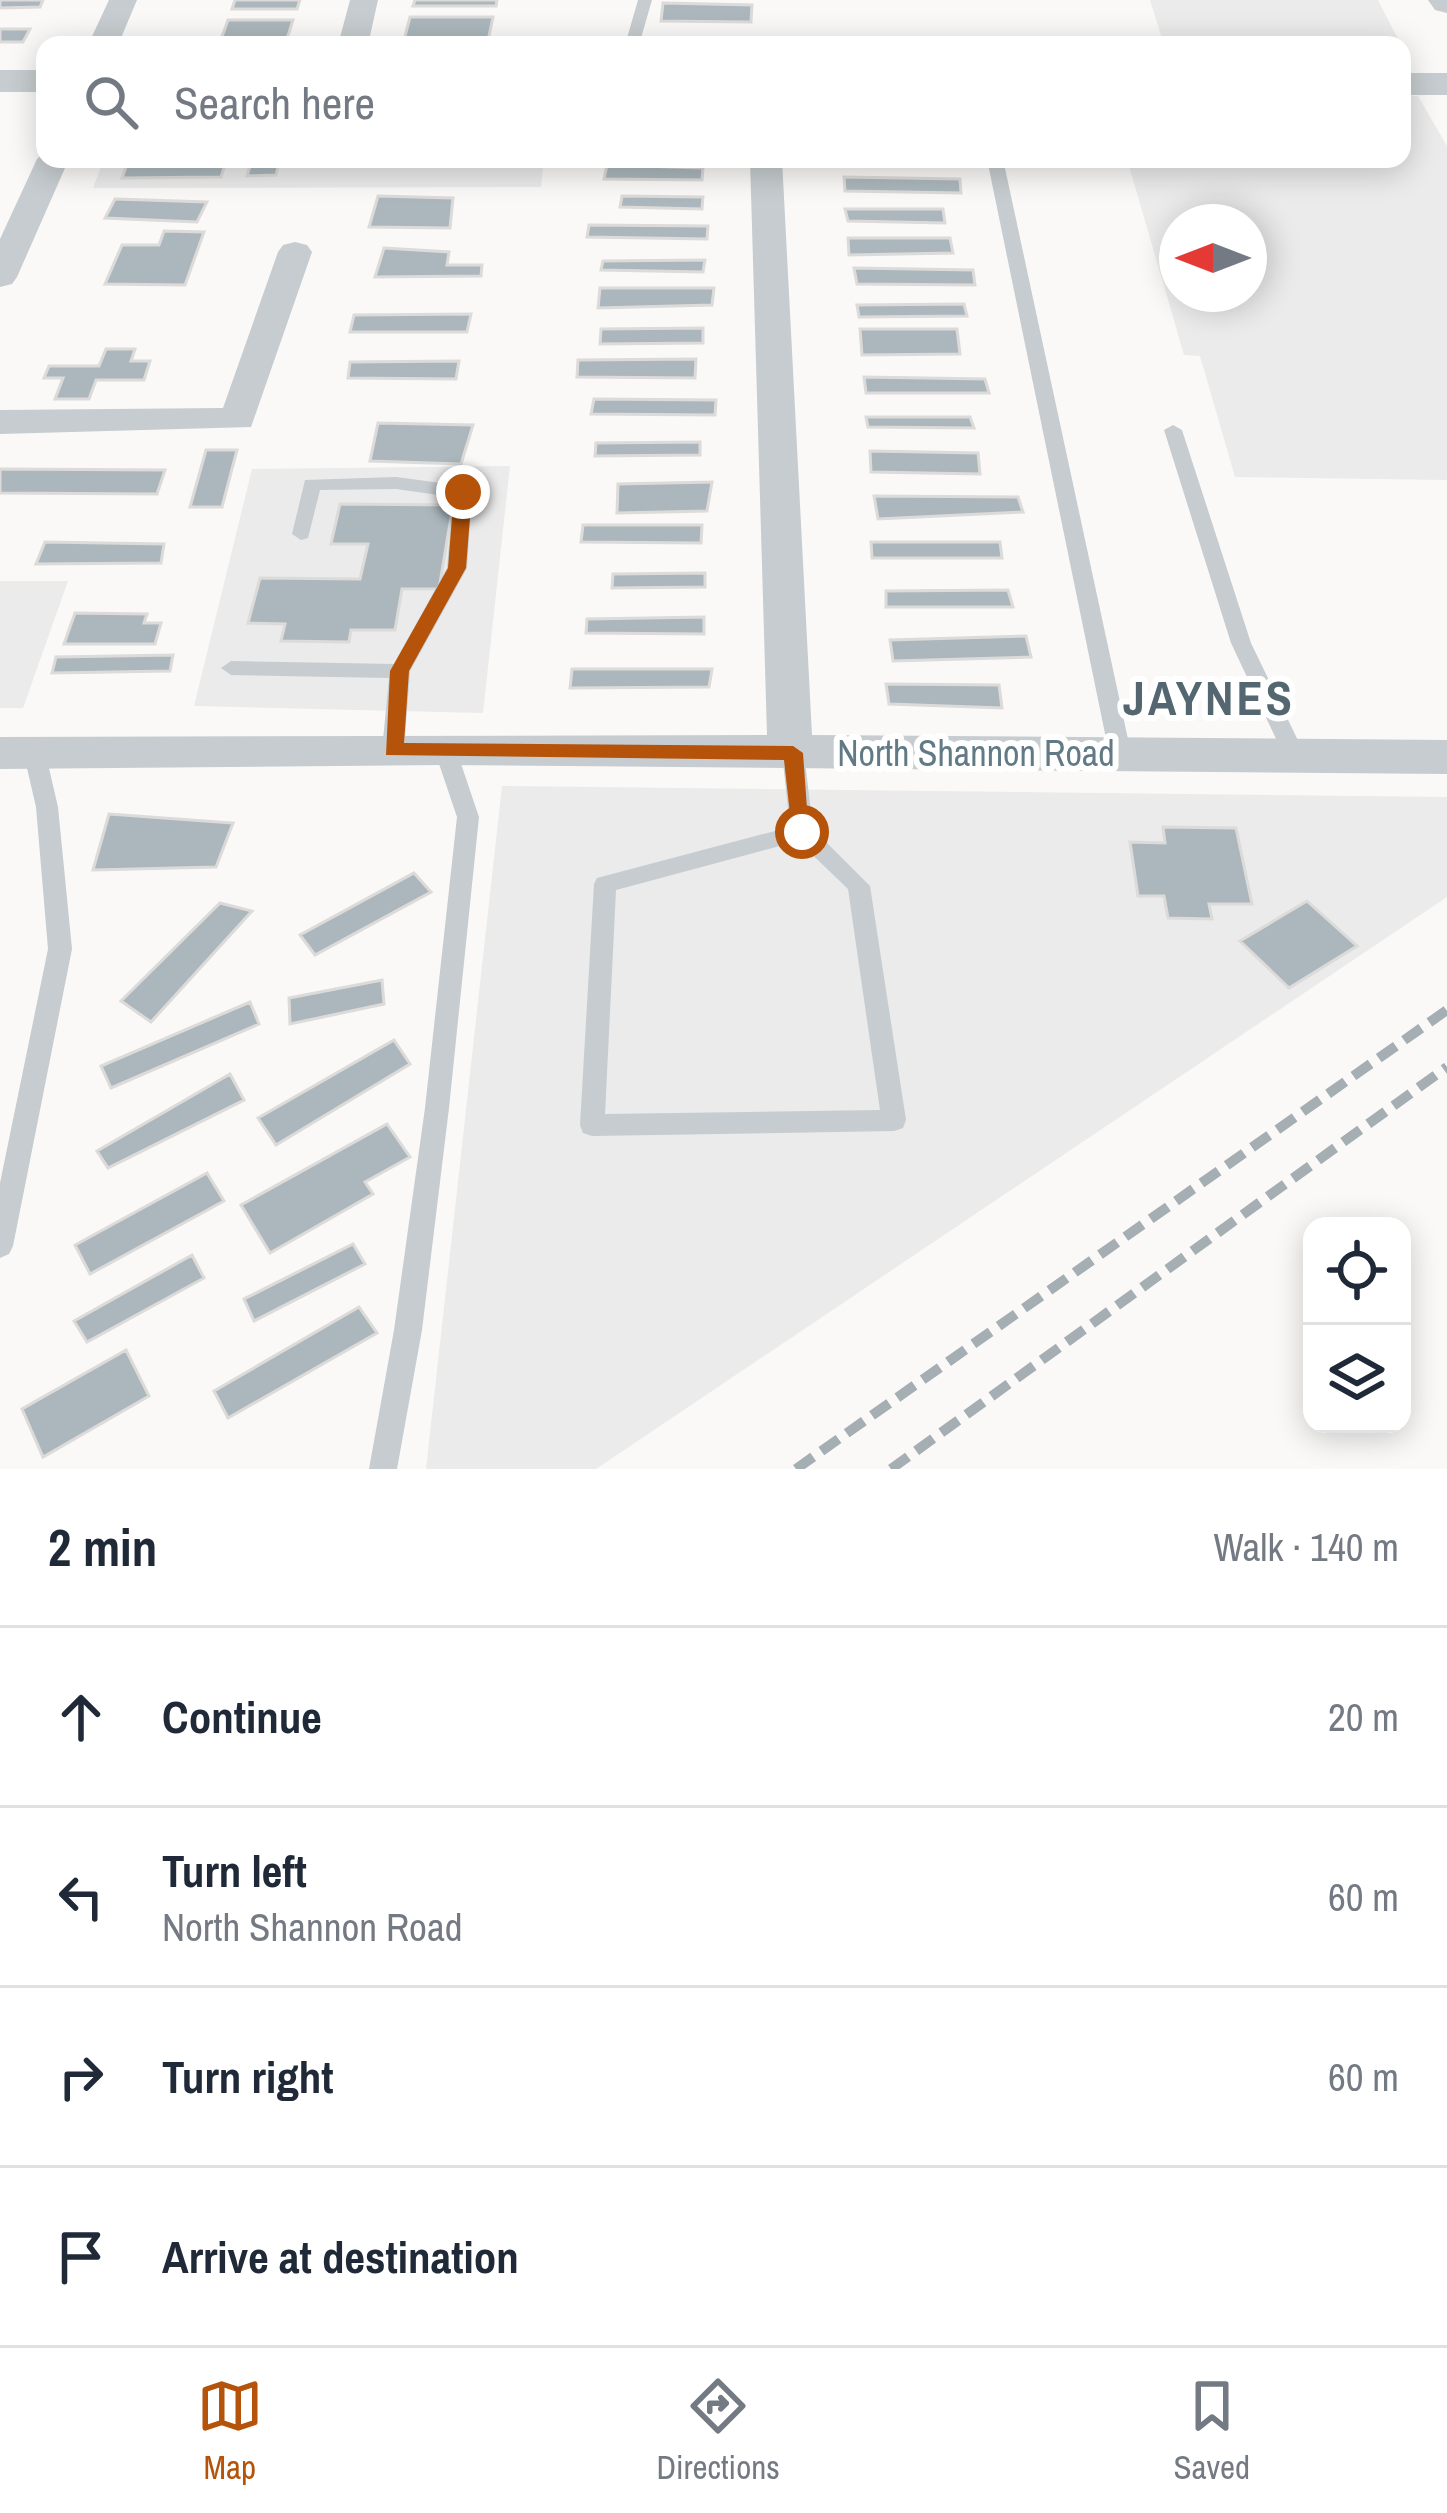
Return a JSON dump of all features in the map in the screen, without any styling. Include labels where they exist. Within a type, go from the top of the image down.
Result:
[{"type":"street","points":[[107,36],[123,0]]},
{"type":"street","points":[[355,36],[364,0]]},
{"type":"street","points":[[0,81],[36,81]]},
{"type":"street","points":[[1411,84],[1447,84]]},
{"type":"street","points":[[0,277],[48,168]]},
{"type":"street","points":[[766,168],[787,722],[793,753]]},
{"type":"street","points":[[0,422],[238,419],[295,252]]},
{"type":"street","name":"North Shannon Road","points":[[17,752],[445,749],[1447,757]]},
{"type":"lane","points":[[635,36],[645,0]]},
{"type":"lane","points":[[997,168],[1120,753]]},
{"type":"lane","points":[[1173,430],[1241,643],[1295,758]]},
{"type":"lane","points":[[301,534],[312,484],[396,483],[463,492],[457,568],[400,671],[393,750]]},
{"type":"lane","points":[[231,668],[400,671]]},
{"type":"lane","points":[[383,1469],[408,1330],[468,817],[445,749]]},
{"type":"lane","points":[[0,1246],[60,950],[47,807],[17,752]]},
{"type":"lane","points":[[793,753],[802,832],[859,886],[894,1120],[592,1125],[605,884],[802,832]]},
{"type":"shaded area","points":[[1150,0],[1378,0],[1396,36],[1161,36]]},
{"type":"shaded area","points":[[1411,96],[1418,96],[1447,146],[1447,480],[1235,477],[1200,356],[1184,355],[1171,312],[1267,312],[1267,204],[1159,204],[1159,269],[1130,168],[1411,168]]},
{"type":"shaded area","points":[[101,168],[543,168],[541,187],[93,188]]},
{"type":"shaded area","points":[[510,466],[483,713],[194,706],[252,469]]},
{"type":"shaded area","points":[[0,581],[68,581],[23,708],[0,708]]},
{"type":"shaded area","points":[[502,786],[1447,797],[1447,897],[596,1469],[426,1469]]},
{"type":"building","points":[[0,0],[43,0],[40,7],[0,8]]},
{"type":"building","points":[[235,0],[300,0],[297,9],[232,9]]},
{"type":"building","points":[[415,0],[497,0],[496,6],[413,6]]},
{"type":"building","points":[[663,3],[752,5],[751,22],[661,21]]},
{"type":"building","points":[[410,17],[493,17],[489,36],[405,36]]},
{"type":"building","points":[[228,20],[293,20],[288,36],[222,36]]},
{"type":"building","points":[[0,29],[30,29],[23,42],[0,42]]},
{"type":"building","points":[[126,168],[224,168],[221,177],[122,178]]},
{"type":"building","points":[[249,168],[278,168],[276,175],[247,176]]},
{"type":"building","points":[[606,168],[703,168],[702,180],[604,179]]},
{"type":"building","points":[[844,177],[960,179],[961,193],[845,191]]},
{"type":"building","points":[[378,196],[453,198],[450,228],[369,227]]},
{"type":"building","points":[[622,196],[703,197],[702,209],[620,207]]},
{"type":"building","points":[[115,199],[207,202],[197,222],[105,218]]},
{"type":"building","points":[[845,209],[943,209],[945,223],[848,221]]},
{"type":"building","points":[[589,225],[708,226],[707,239],[587,237]]},
{"type":"building","points":[[164,231],[204,232],[185,285],[105,284],[122,245],[159,245]]},
{"type":"building","points":[[848,238],[950,238],[953,253],[849,255]]},
{"type":"building","points":[[384,248],[449,252],[447,265],[482,265],[481,276],[375,277]]},
{"type":"building","points":[[705,260],[703,272],[601,270],[603,261]]},
{"type":"building","points":[[854,268],[973,270],[975,285],[857,284]]},
{"type":"building","points":[[600,288],[714,288],[712,305],[598,308]]},
{"type":"building","points":[[964,304],[967,316],[859,317],[857,305]]},
{"type":"building","points":[[471,314],[467,332],[350,332],[354,315]]},
{"type":"building","points":[[703,328],[703,343],[600,344],[601,329]]},
{"type":"building","points":[[860,329],[957,329],[960,354],[862,355]]},
{"type":"building","points":[[106,349],[135,349],[131,361],[150,361],[144,380],[96,380],[89,399],[55,399],[63,378],[44,378],[49,366],[99,366]]},
{"type":"building","points":[[696,359],[695,378],[577,377],[578,360]]},
{"type":"building","points":[[459,361],[456,379],[348,378],[350,362]]},
{"type":"building","points":[[864,377],[985,379],[989,393],[866,393]]},
{"type":"building","points":[[594,399],[716,400],[715,415],[591,414]]},
{"type":"building","points":[[866,417],[970,417],[974,428],[868,427]]},
{"type":"building","points":[[378,423],[473,425],[461,464],[370,461]]},
{"type":"building","points":[[700,442],[700,455],[595,456],[596,443]]},
{"type":"building","points":[[206,450],[237,450],[222,507],[190,507]]},
{"type":"building","points":[[870,451],[978,453],[980,474],[871,472]]},
{"type":"building","points":[[0,469],[165,470],[157,494],[0,493]]},
{"type":"building","points":[[712,482],[707,511],[617,513],[618,484]]},
{"type":"building","points":[[874,496],[1018,497],[1023,512],[878,519]]},
{"type":"building","points":[[340,504],[453,505],[439,589],[402,589],[395,630],[351,630],[349,642],[281,641],[285,624],[248,623],[260,578],[360,579],[368,544],[331,544]]},
{"type":"building","points":[[583,525],[702,525],[701,543],[581,542]]},
{"type":"building","points":[[45,542],[164,544],[161,563],[36,564]]},
{"type":"building","points":[[871,542],[1000,542],[1002,558],[872,558]]},
{"type":"building","points":[[705,573],[705,587],[612,588],[613,574]]},
{"type":"building","points":[[1008,590],[1013,607],[886,607],[886,591]]},
{"type":"building","points":[[75,613],[147,614],[144,623],[161,623],[155,644],[64,644]]},
{"type":"building","points":[[704,617],[704,634],[586,633],[587,619]]},
{"type":"building","points":[[1026,636],[1031,657],[893,661],[890,640]]},
{"type":"building","points":[[173,655],[170,671],[52,673],[56,657]]},
{"type":"building","points":[[572,669],[712,669],[709,687],[570,688]]},
{"type":"building","points":[[886,684],[999,685],[1002,708],[889,704]]},
{"type":"building","points":[[109,814],[233,823],[216,867],[93,870]]},
{"type":"building","points":[[1163,827],[1236,828],[1252,904],[1209,904],[1212,919],[1168,918],[1164,896],[1138,896],[1130,842],[1165,843]]},
{"type":"building","points":[[414,873],[431,892],[315,955],[300,935]]},
{"type":"building","points":[[1307,901],[1357,946],[1289,988],[1240,941]]},
{"type":"building","points":[[220,903],[252,911],[151,1022],[121,1001]]},
{"type":"building","points":[[382,980],[384,1004],[290,1024],[289,998]]},
{"type":"building","points":[[250,1002],[259,1024],[111,1088],[101,1066]]},
{"type":"building","points":[[394,1040],[410,1064],[276,1145],[258,1118]]},
{"type":"building","points":[[230,1074],[244,1100],[108,1168],[97,1151]]},
{"type":"building","points":[[387,1124],[410,1157],[365,1182],[373,1194],[270,1253],[241,1205]]},
{"type":"building","points":[[207,1173],[224,1201],[90,1274],[75,1245]]},
{"type":"building","points":[[353,1244],[365,1264],[254,1321],[244,1299]]},
{"type":"building","points":[[192,1255],[204,1278],[87,1342],[74,1321]]},
{"type":"building","points":[[359,1307],[377,1333],[228,1418],[214,1391]]},
{"type":"building","points":[[126,1350],[149,1396],[43,1457],[22,1409]]},
{"type":"railway","points":[[796,1469],[1447,1010]]},
{"type":"railway","points":[[891,1469],[1447,1067]]},
{"type":"district","name":"JAYNES","points":[[1209,698]]},
{"type":"route","points":[[463,492],[457,568],[400,671],[393,750],[793,753],[802,832]]}]
